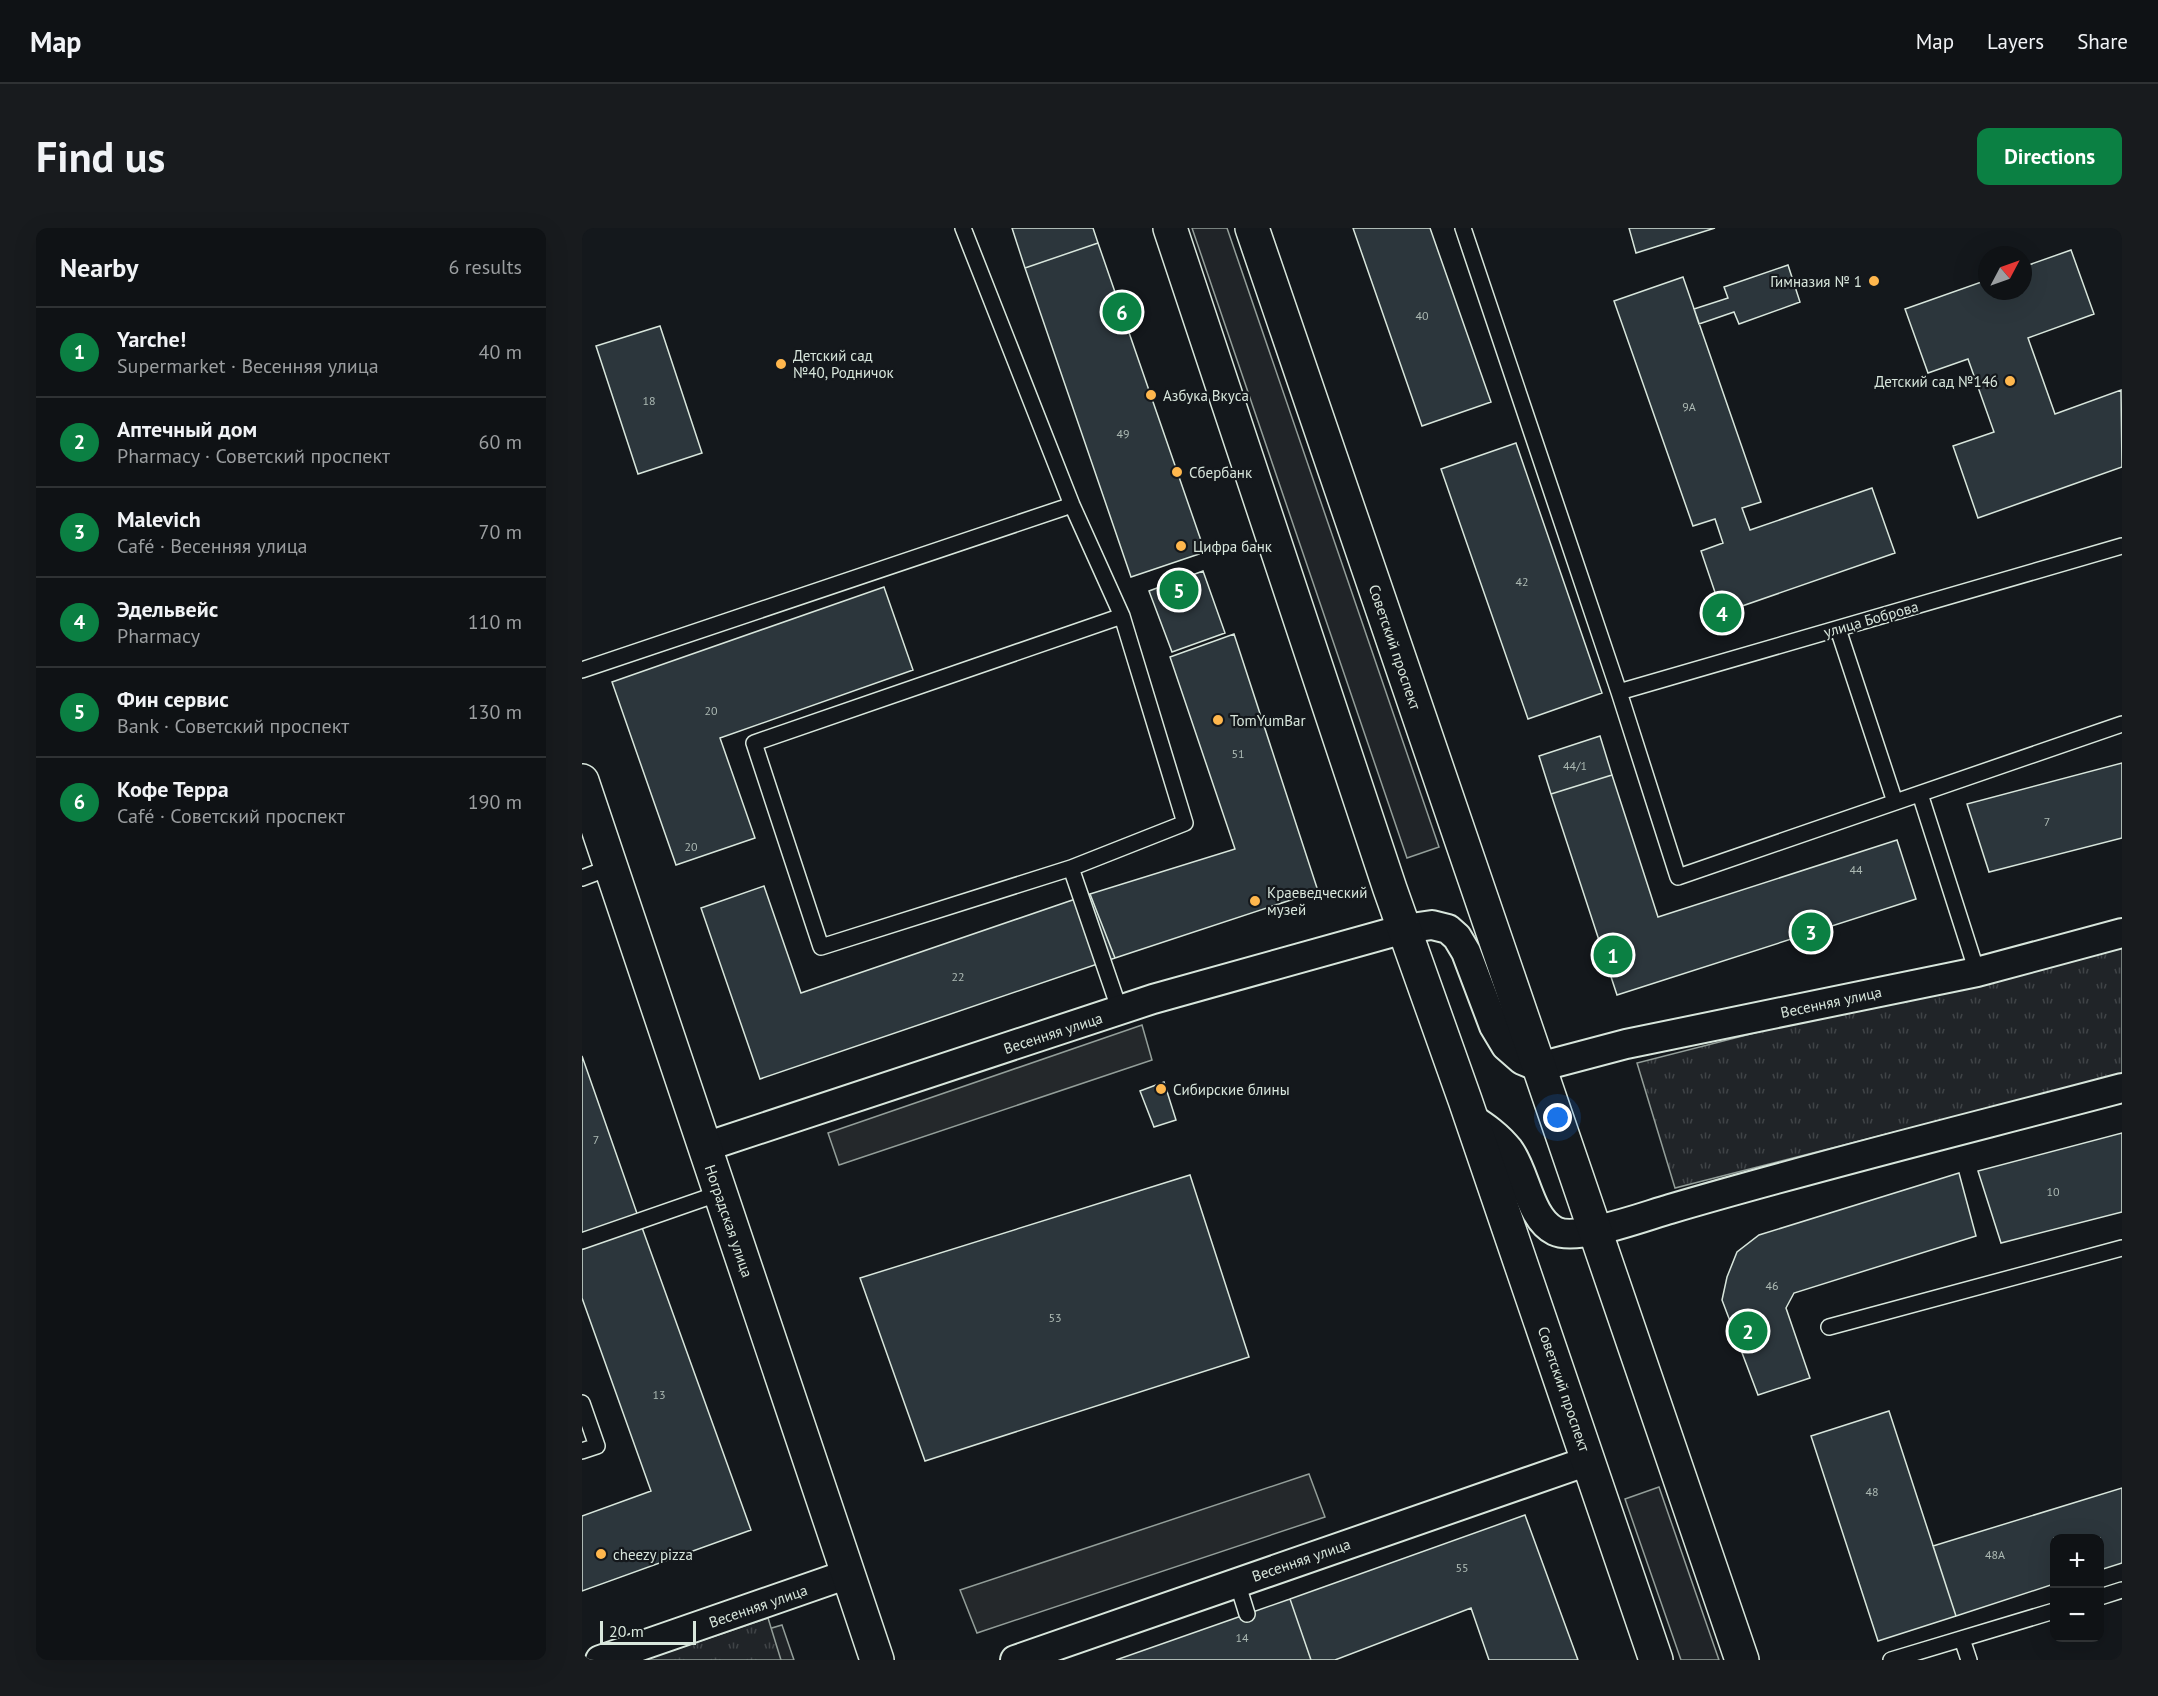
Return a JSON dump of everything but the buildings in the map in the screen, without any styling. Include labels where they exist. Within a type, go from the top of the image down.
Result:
[{"type":"main road","name":"Советский проспект","points":[[1170,228],[1404,929],[1656,1660]]},
{"type":"main road","name":"Советский проспект","points":[[1252,228],[1742,1660]]},
{"type":"main road","name":"Ноградская улица","points":[[582,781],[596,873],[705,1147],[877,1660]]},
{"type":"street","points":[[1404,929],[1432,926],[1448,929],[1457,937],[1466,952],[1490,1016],[1506,1046],[1522,1060],[1539,1067]]},
{"type":"street","name":"Весенняя улица","points":[[705,1147],[1153,999],[1404,929]]},
{"type":"street","name":"Весенняя улица","points":[[1539,1067],[1626,1044],[1977,972],[2122,933]]},
{"type":"street","points":[[1471,1118],[1493,1132],[1510,1151],[1544,1223],[1557,1232],[1573,1234],[1595,1231],[1672,1208],[2122,1088]]},
{"type":"street","name":"Весенняя улица","points":[[1015,1660],[1588,1461]]},
{"type":"street","name":"Весенняя улица","points":[[600,1660],[848,1574]]},
{"type":"lane","points":[[963,228],[1072,505],[1122,616],[1185,824],[1071,868],[821,947],[754,743],[1122,616]]},
{"type":"lane","points":[[1462,228],[1619,693],[1678,877],[2122,724]]},
{"type":"lane","points":[[582,670],[1072,505]]},
{"type":"lane","name":"улица Боброва","points":[[1619,693],[2122,546]]},
{"type":"lane","points":[[1838,629],[1895,802]]},
{"type":"lane","points":[[1920,794],[1977,972]]},
{"type":"lane","points":[[1071,868],[1120,1011]]},
{"type":"lane","points":[[582,1241],[720,1193]]},
{"type":"lane","points":[[1829,1327],[2122,1248]]},
{"type":"lane","points":[[582,1403],[597,1446],[582,1451]]},
{"type":"lane","points":[[1237,1582],[1246,1614]]},
{"type":"lane","points":[[2104,1596],[2122,1590]]},
{"type":"lane","points":[[1891,1660],[2050,1613]]},
{"type":"lane","points":[[1962,1639],[1969,1660]]},
{"type":"green space","points":[[1192,228],[1227,228],[1439,847],[1407,858]]},
{"type":"green space","points":[[2122,939],[2122,1074],[1675,1188],[1637,1063]]},
{"type":"green space","points":[[1659,1487],[1719,1660],[1681,1660],[1625,1499]]},
{"type":"green space","points":[[768,1618],[781,1660],[644,1660]]},
{"type":"green space","points":[[782,1625],[794,1660],[712,1660],[707,1647]]},
{"type":"shaded area","points":[[1142,1025],[1152,1060],[839,1165],[828,1133]]},
{"type":"shaded area","points":[[1309,1474],[1325,1517],[977,1633],[960,1590]]},
{"type":"place","name":"Гимназия № 1","points":[[1874,281]]},
{"type":"place","name":"Кофе Терра","points":[[1122,312]]},
{"type":"place","name":"Детский сад №40, Родничок","points":[[781,364]]},
{"type":"place","name":"Детский сад №146","points":[[2010,381]]},
{"type":"place","name":"Азбука Вкуса","points":[[1151,395]]},
{"type":"place","name":"Сбербанк","points":[[1177,472]]},
{"type":"place","name":"Цифра банк","points":[[1181,546]]},
{"type":"place","name":"Фин сервис","points":[[1179,590]]},
{"type":"place","name":"Эдельвейс","points":[[1722,613]]},
{"type":"place","name":"TomYumBar","points":[[1218,720]]},
{"type":"place","name":"Краеведческий музей","points":[[1255,901]]},
{"type":"place","name":"Malevich","points":[[1811,932]]},
{"type":"place","name":"Yarche!","points":[[1613,955]]},
{"type":"place","name":"Сибирские блины","points":[[1161,1089]]},
{"type":"place","name":"Аптечный дом","points":[[1748,1331]]},
{"type":"place","name":"cheezy pizza","points":[[601,1554]]}]
